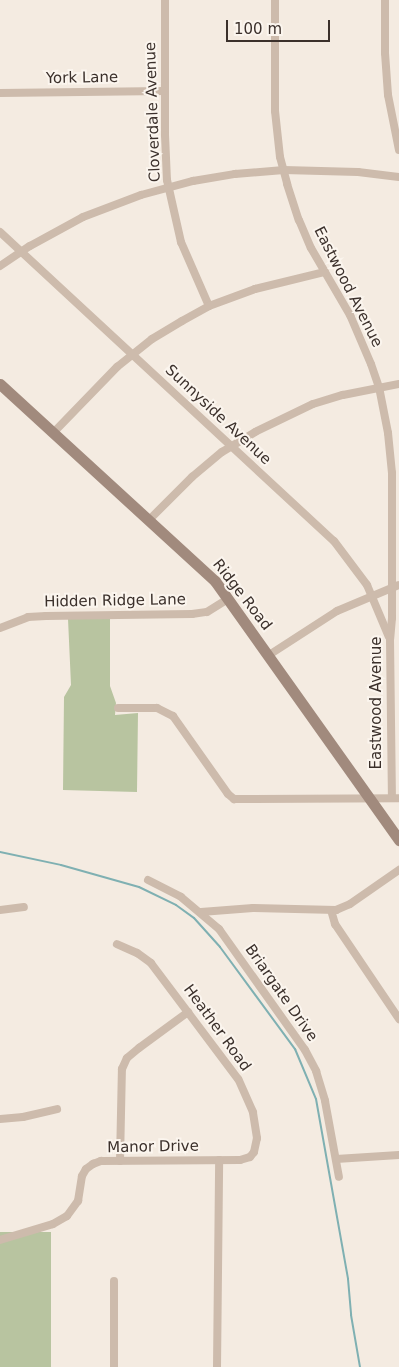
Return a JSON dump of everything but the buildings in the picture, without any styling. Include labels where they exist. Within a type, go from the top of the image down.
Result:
[{"type":"street","name":"Cloverdale Avenue","points":[[165,0],[164,91],[166,159],[169,187],[174,215],[186,255],[209,306]]},
{"type":"street","name":"Eastwood Avenue","points":[[275,0],[275,111],[284,170],[299,220],[359,334],[379,387],[388,433],[392,474],[396,586],[390,639],[396,798]]},
{"type":"street","points":[[385,0],[385,53],[388,95],[399,150]]},
{"type":"street","name":"York Lane","points":[[0,93],[164,91]]},
{"type":"street","points":[[0,266],[83,217],[169,187],[235,174],[284,170],[358,172],[399,177]]},
{"type":"street","name":"Sunnyside Avenue","points":[[0,232],[334,541],[357,570],[371,595],[390,639]]},
{"type":"street","points":[[54,432],[104,379],[133,354],[182,320],[209,306],[255,289],[325,272]]},
{"type":"street","name":"Ridge Road","points":[[0,384],[204,569],[268,655],[399,840]]},
{"type":"street","points":[[149,520],[192,477],[232,446],[272,422],[313,404],[379,387],[399,384]]},
{"type":"street","points":[[268,655],[323,620],[371,595],[396,586]]},
{"type":"street","name":"Hidden Ridge Lane","points":[[0,628],[28,617],[192,614],[208,612],[228,600]]},
{"type":"street","points":[[118,708],[157,708],[173,716],[228,794],[234,798],[316,800],[368,797],[396,798]]},
{"type":"street","points":[[201,912],[253,908],[331,910],[350,904],[399,870]]},
{"type":"street","name":"Briargate Drive","points":[[148,880],[181,897],[201,912],[227,940],[305,1050],[316,1071],[326,1101],[339,1177]]},
{"type":"street","points":[[0,910],[24,907]]},
{"type":"street","points":[[331,910],[335,924],[399,1019]]},
{"type":"street","name":"Heather Road","points":[[117,944],[137,953],[151,963],[245,1092],[253,1112],[257,1138],[254,1152]]},
{"type":"street","points":[[120,1161],[122,1069],[127,1058],[188,1012]]},
{"type":"street","points":[[0,1119],[23,1117],[57,1109]]},
{"type":"street","name":"Manor Drive","points":[[0,1240],[60,1221],[73,1210],[78,1202],[82,1176],[86,1169],[102,1161],[246,1159],[254,1152]]},
{"type":"street","points":[[336,1159],[399,1155]]},
{"type":"street","points":[[217,1367],[219,1160]]},
{"type":"street","points":[[114,1281],[114,1367]]},
{"type":"green space","points":[[110,618],[110,686],[116,703],[115,715],[138,713],[137,792],[63,790],[64,697],[71,685],[68,619]]},
{"type":"green space","points":[[0,1232],[51,1232],[51,1367],[0,1367]]},
{"type":"waterway","points":[[0,852],[61,865],[139,887],[176,905],[194,918],[220,947],[295,1049],[316,1099],[348,1279],[351,1315],[360,1367]]}]
